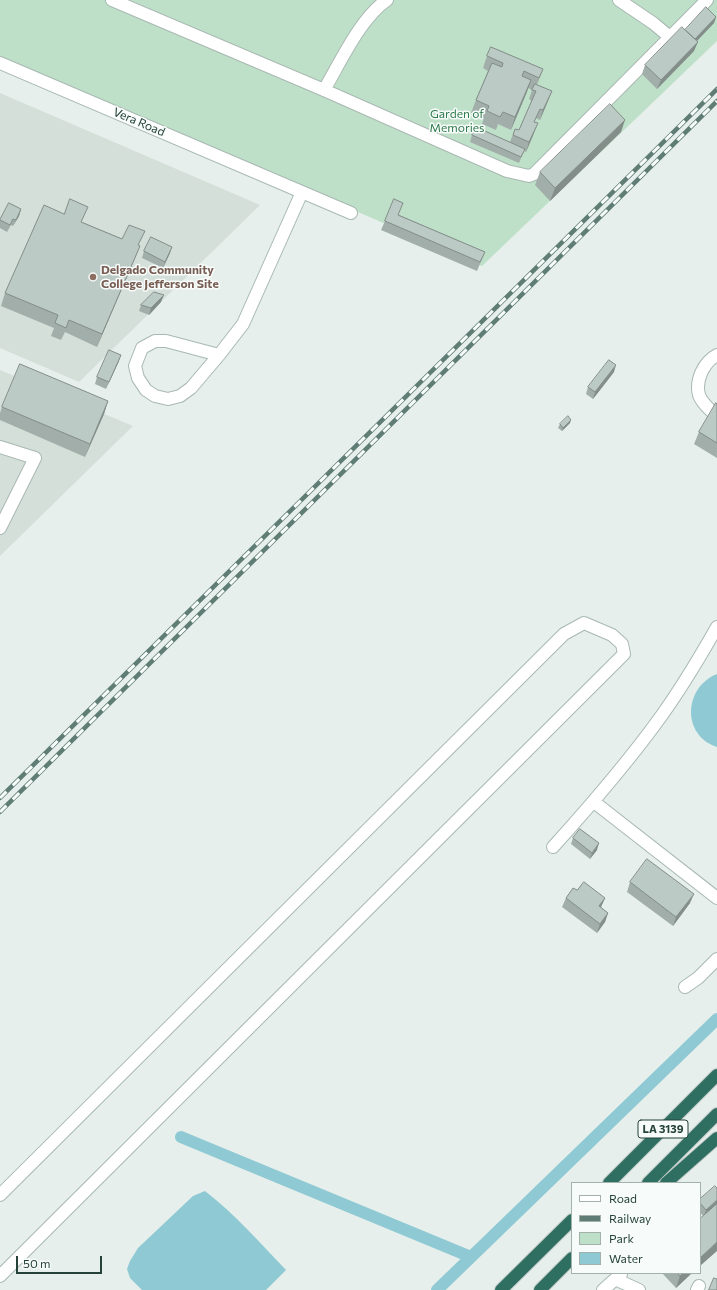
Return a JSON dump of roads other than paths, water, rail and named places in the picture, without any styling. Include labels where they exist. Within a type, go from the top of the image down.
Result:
[{"type":"highway","name":"LA 3139","points":[[609,1182],[717,1074]]},
{"type":"highway","name":"LA 3139","points":[[649,1182],[717,1114]]},
{"type":"highway","points":[[667,1182],[717,1138]]},
{"type":"highway","points":[[501,1290],[571,1221]]},
{"type":"highway","points":[[540,1290],[571,1259]]},
{"type":"highway","points":[[546,1290],[571,1268]]},
{"type":"street","points":[[112,0],[324,90],[507,171],[529,176],[534,174],[707,0]]},
{"type":"street","points":[[324,90],[369,17],[387,0]]},
{"type":"street","points":[[620,0],[653,22],[670,38]]},
{"type":"street","name":"Vera Road","points":[[0,63],[351,213]]},
{"type":"street","points":[[219,355],[166,341],[155,341],[142,348],[135,366],[138,378],[146,390],[155,396],[168,399],[180,396],[191,388],[219,355],[243,324],[302,192]]},
{"type":"street","points":[[717,355],[711,358],[703,368],[699,383],[699,394],[704,404],[717,417]]},
{"type":"street","points":[[0,447],[36,458],[0,528]]},
{"type":"street","points":[[0,1195],[564,634],[584,623],[612,634],[622,644],[624,654],[0,1276]]},
{"type":"street","points":[[553,847],[594,802],[662,715],[691,671],[717,627]]},
{"type":"street","points":[[594,802],[717,898]]},
{"type":"street","points":[[685,986],[698,978],[717,959]]},
{"type":"street","points":[[603,1290],[618,1276],[639,1290]]},
{"type":"water","points":[[717,674],[717,747],[705,741],[697,732],[692,722],[691,711],[693,700],[698,689],[706,680]]},
{"type":"water","points":[[205,1191],[237,1219],[286,1270],[266,1290],[142,1290],[130,1278],[127,1269],[138,1248],[193,1196]]},
{"type":"waterway","points":[[437,1290],[717,1019]]},
{"type":"waterway","points":[[181,1137],[471,1257]]},
{"type":"railway","points":[[0,798],[717,89]]},
{"type":"railway","points":[[0,812],[717,101]]},
{"type":"place","name":"Delgado Community College Jefferson Site","points":[[93,277]]},
{"type":"park label","name":"Garden of Memories","points":[[457,121]]}]
